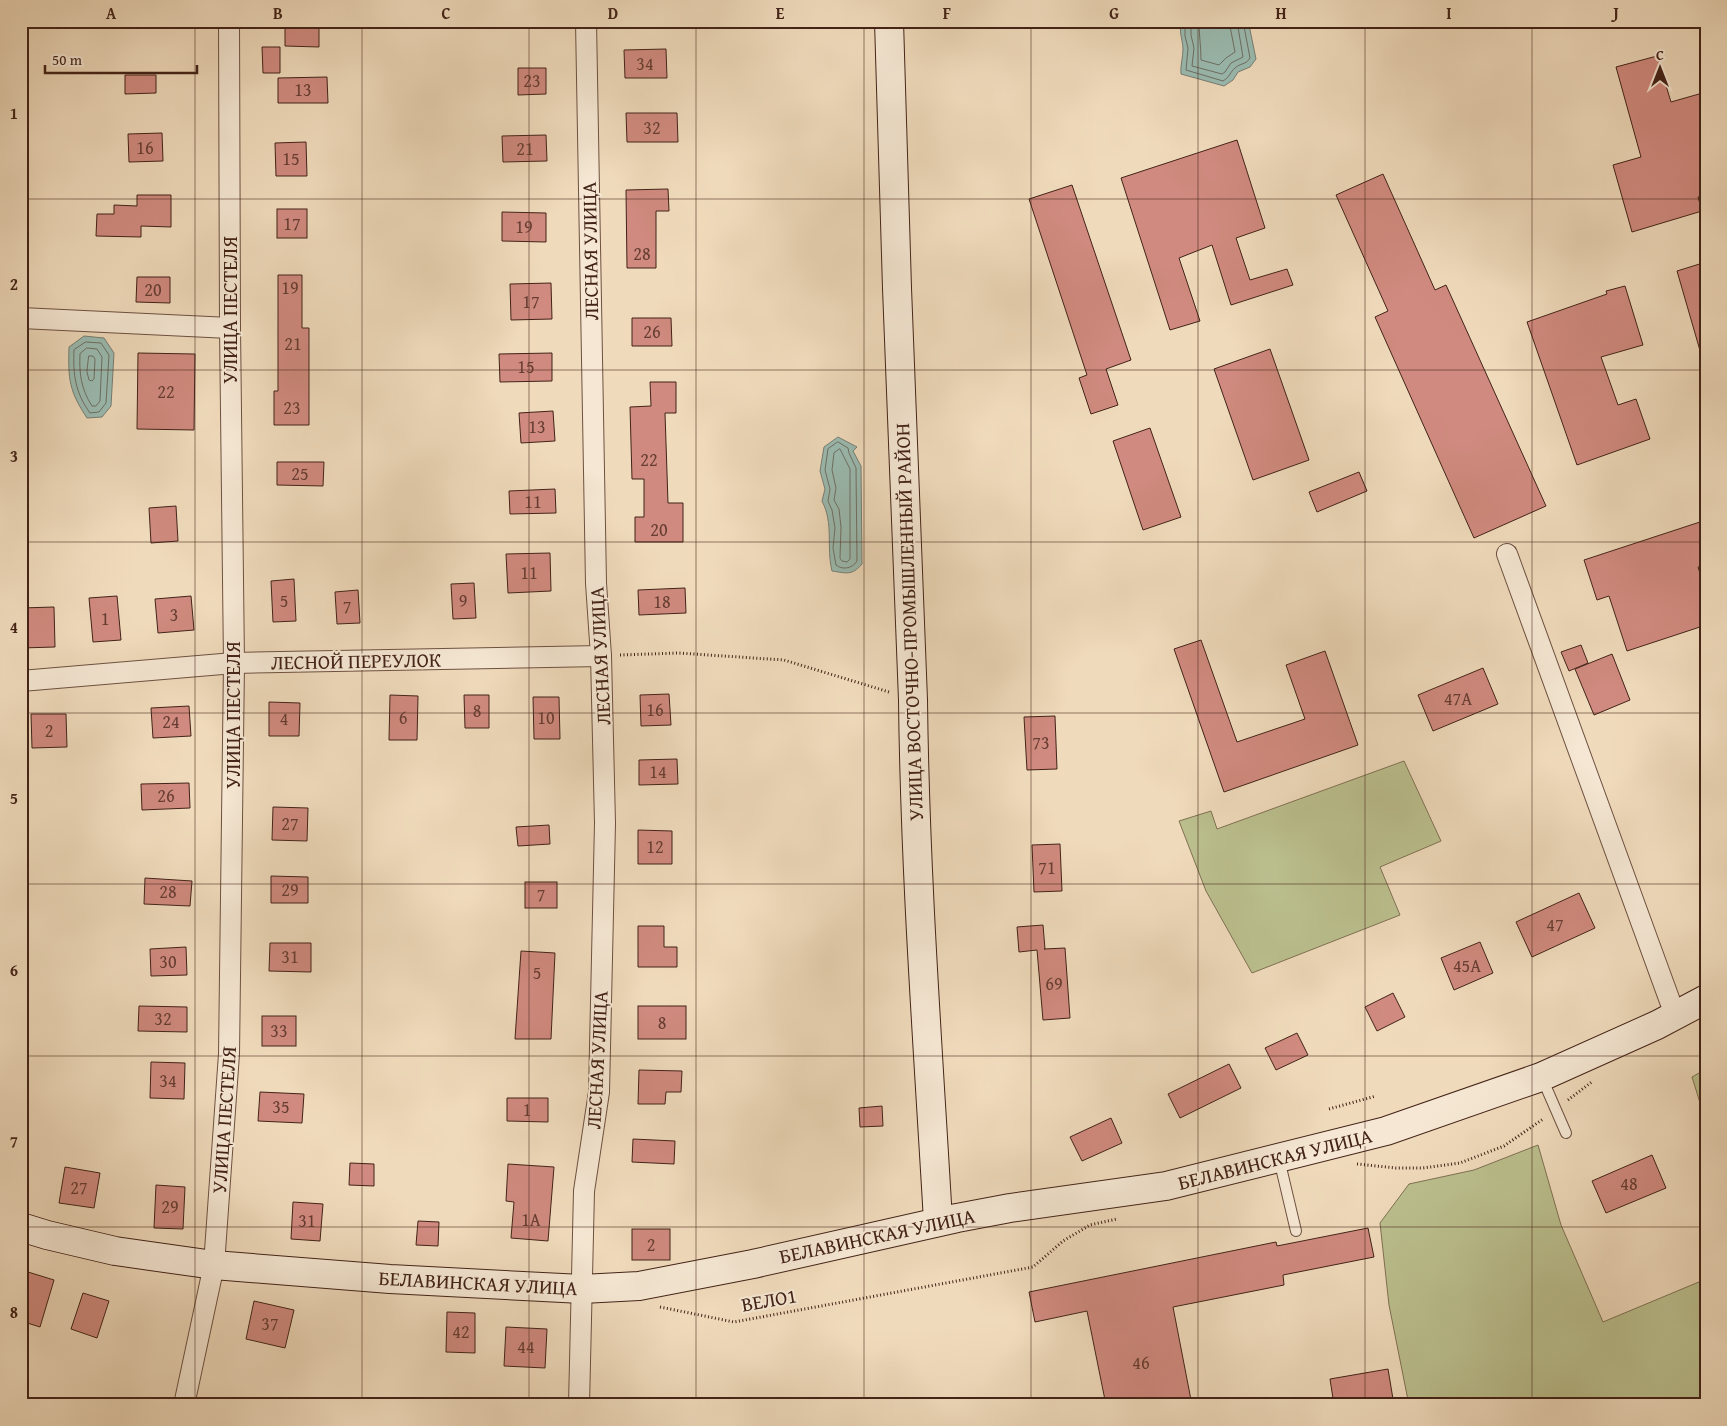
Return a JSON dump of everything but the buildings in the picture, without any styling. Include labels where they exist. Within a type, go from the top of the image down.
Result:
[{"type":"main road","name":"УЛИЦА ВОСТОЧНО-ПРОМЫШЛЕННЫЙ РАЙОН","points":[[889,21],[914,766],[924,1002],[938,1221]]},
{"type":"main road","name":"БЕЛАВИНСКАЯ УЛИЦА","points":[[21,1227],[115,1251],[214,1265],[390,1279],[582,1289],[639,1286],[753,1264],[938,1221],[1010,1208],[1166,1186],[1386,1131],[1541,1077],[1706,999]]},
{"type":"street","name":"УЛИЦА ПЕСТЕЛЯ","points":[[184,1405],[214,1265],[229,1054],[234,663],[229,21]]},
{"type":"street","name":"ЛЕСНАЯ УЛИЦА","points":[[579,1405],[584,1191],[599,1092],[605,822],[601,656],[596,573],[586,21]]},
{"type":"street","points":[[21,318],[230,328]]},
{"type":"street","points":[[1508,554],[1675,1015]]},
{"type":"street","name":"ЛЕСНОЙ ПЕРЕУЛОК","points":[[21,681],[234,663],[601,656]]},
{"type":"lane","points":[[1541,1077],[1566,1133]]},
{"type":"lane","points":[[1279,1158],[1296,1231]]},
{"type":"path","points":[[601,656],[678,654],[784,660],[913,700]]},
{"type":"path","points":[[1329,1109],[1376,1096]]},
{"type":"path","name":"ВЕЛО1","points":[[653,1306],[734,1322],[961,1280]]},
{"type":"green space","points":[[1404,761],[1441,841],[1380,867],[1400,915],[1252,973],[1206,891],[1179,821],[1211,811],[1217,829]]},
{"type":"green space","points":[[1706,1069],[1706,1122],[1692,1077]]},
{"type":"green space","points":[[1538,1145],[1561,1225],[1603,1322],[1706,1279],[1706,1405],[1409,1405],[1389,1305],[1380,1223],[1409,1184],[1474,1170]]},
{"type":"water","points":[[1182,21],[1247,21],[1256,59],[1250,67],[1238,72],[1233,80],[1224,86],[1181,74],[1183,49]]},
{"type":"water","points":[[84,336],[104,338],[114,353],[111,406],[102,417],[87,418],[76,400],[71,384],[69,347]]},
{"type":"water","points":[[838,437],[857,447],[853,451],[861,466],[862,564],[849,573],[832,571],[828,518],[822,501],[825,489],[820,471],[824,447]]}]
